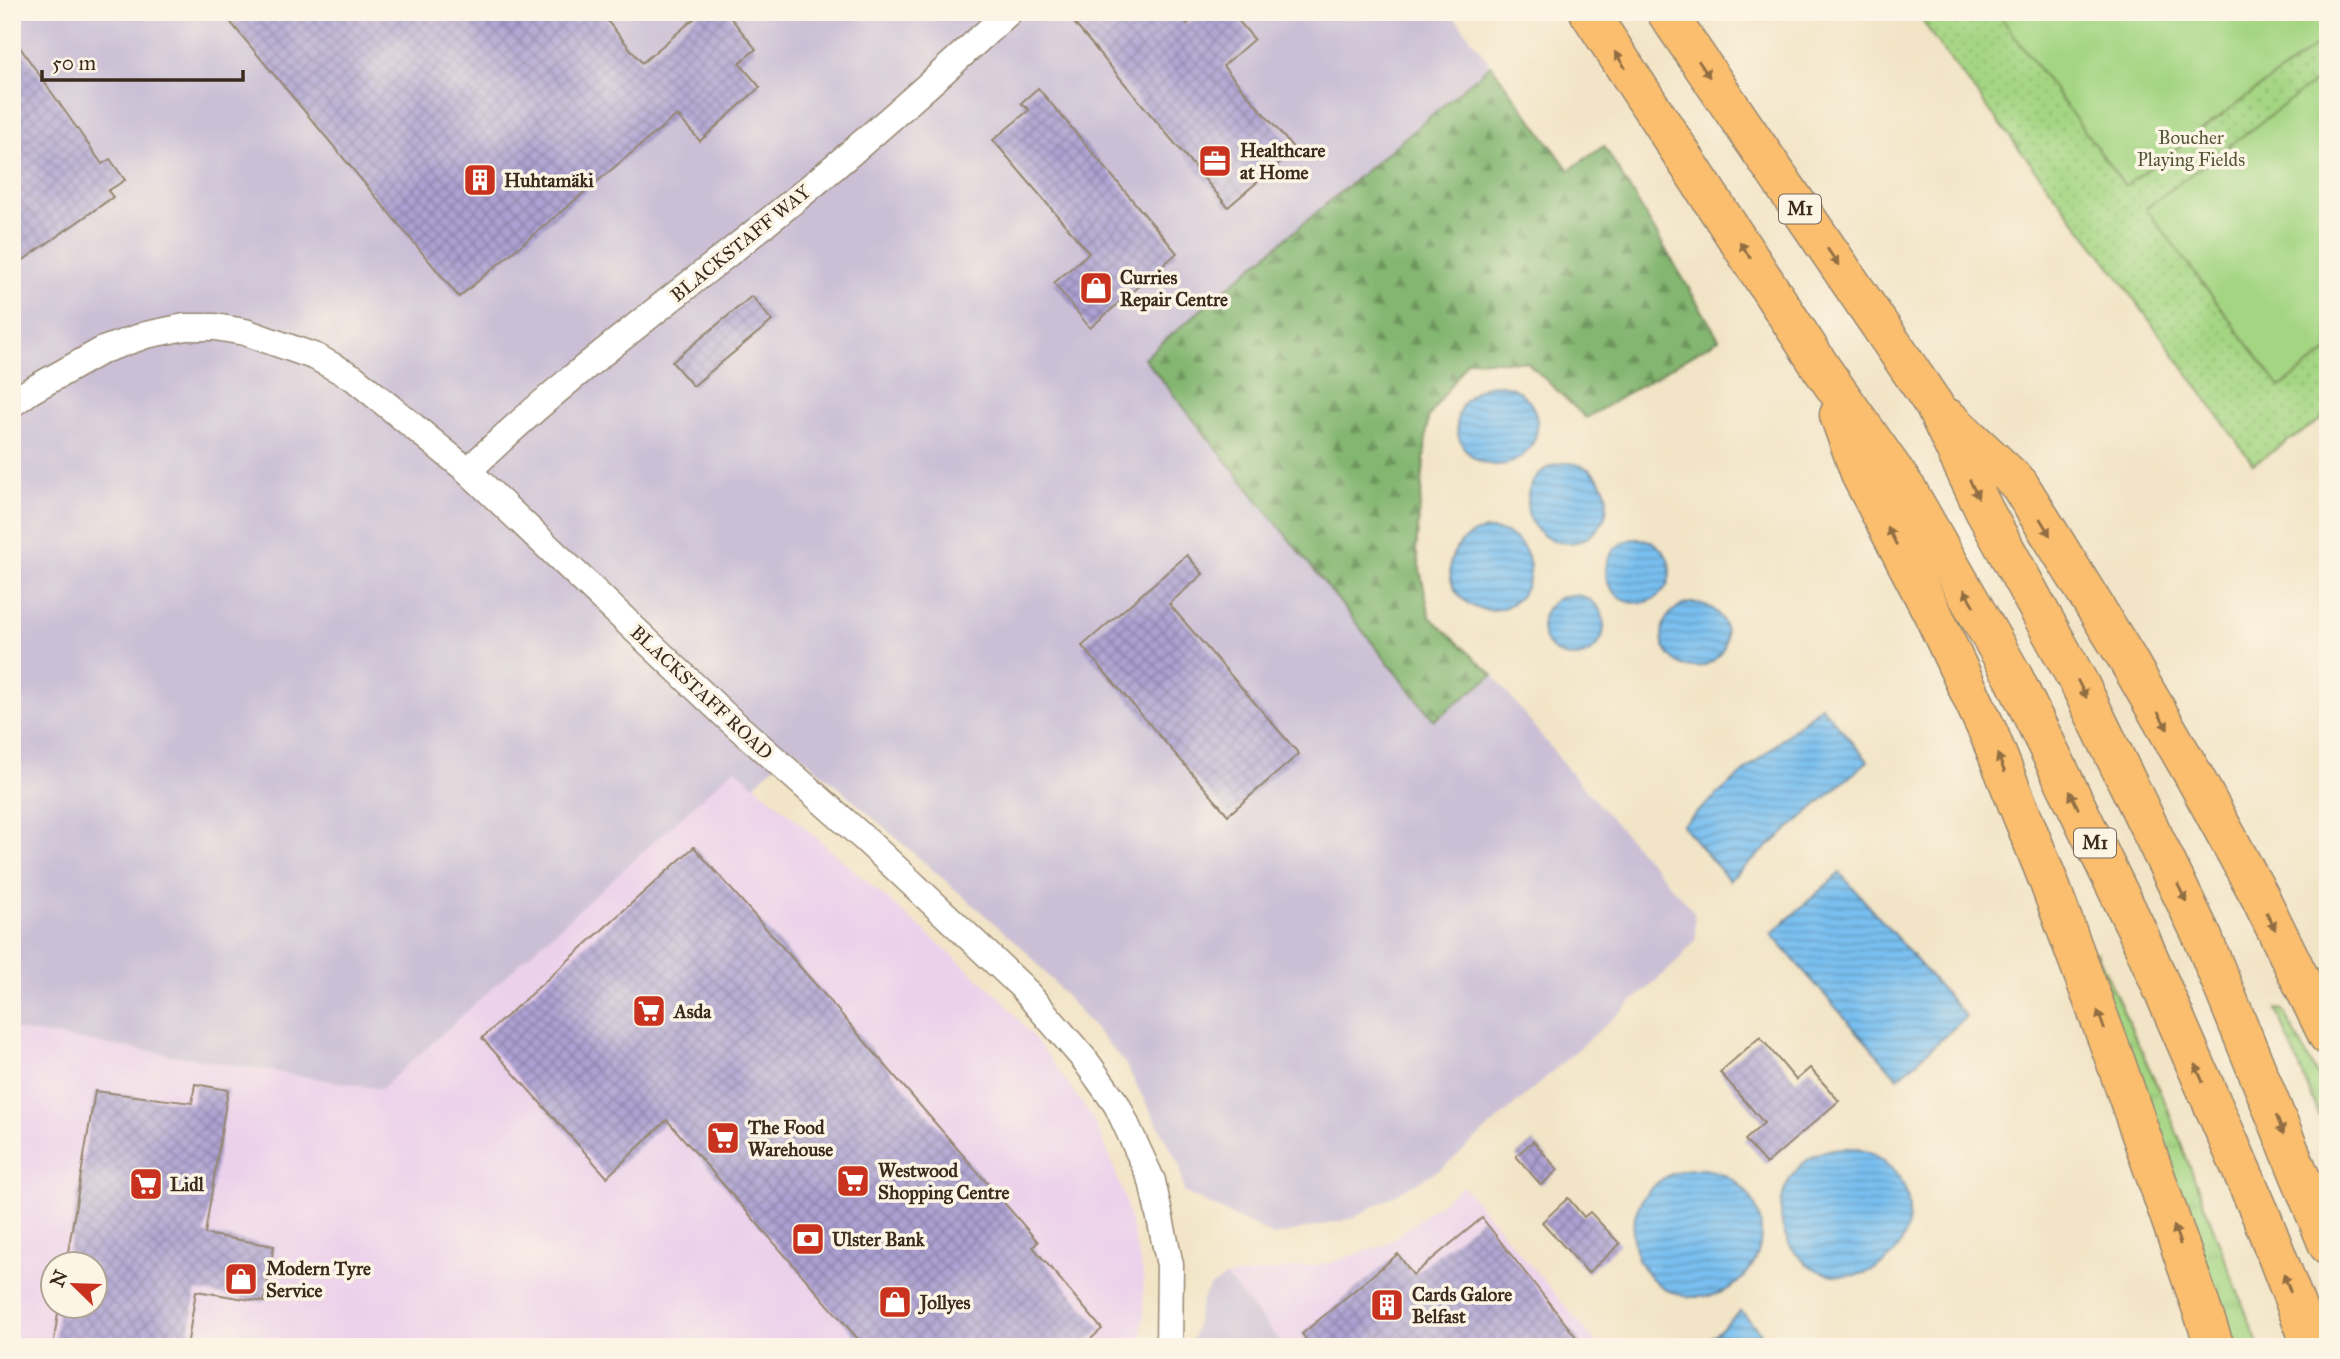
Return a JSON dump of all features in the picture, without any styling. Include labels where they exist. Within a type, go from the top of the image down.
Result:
[{"type":"highway","name":"M1","points":[[1589,12],[1822,369],[1908,491],[2013,676],[2135,926],[2261,1215],[2312,1347]]},
{"type":"highway","name":"M1","points":[[1666,12],[1934,405],[1983,510],[2080,685],[2203,937],[2328,1245]]},
{"type":"highway","name":"M1","points":[[1822,369],[1861,476],[1933,614],[1983,722],[2048,880],[2120,1072],[2215,1347]]},
{"type":"highway","name":"M1","points":[[1934,405],[2019,484],[2126,657],[2188,764],[2260,897],[2328,1036]]},
{"type":"street","name":"BLACKSTAFF WAY","points":[[468,471],[588,365],[767,223],[896,114],[1009,12]]},
{"type":"street","name":"BLACKSTAFF ROAD","points":[[12,404],[103,350],[159,332],[185,327],[215,327],[245,332],[316,357],[354,378],[468,471],[727,717],[859,834],[1021,986],[1086,1060],[1117,1105],[1152,1181],[1170,1265],[1169,1347]]},
{"type":"shaded area","points":[[12,12],[1451,12],[1491,65],[1144,358],[1435,720],[1493,675],[1570,772],[1694,912],[1696,939],[1676,963],[1444,1167],[1353,1218],[1274,1236],[1184,1192],[1180,1166],[1124,1062],[1025,950],[793,748],[754,785],[735,768],[381,1089],[12,1029]]},
{"type":"shaded area","points":[[735,767],[1000,997],[1049,1057],[1091,1116],[1124,1196],[1143,1274],[1141,1347],[12,1347],[12,1029],[381,1089]]},
{"type":"shaded area","points":[[1463,1186],[1600,1347],[1285,1347],[1226,1277],[1329,1263],[1385,1245]]},
{"type":"shaded area","points":[[1226,1277],[1285,1347],[1191,1347],[1202,1299],[1209,1288]]},
{"type":"green space","name":"Boucher Playing Fields","points":[[1917,12],[2328,12],[2328,415],[2253,464],[2117,275],[1936,41]]},
{"type":"green space","points":[[1997,12],[2328,12],[2328,37],[2125,186]]},
{"type":"green space","points":[[1491,65],[1569,170],[1604,146],[1719,339],[1586,418],[1527,362],[1468,360],[1428,418],[1416,550],[1430,617],[1493,675],[1434,720],[1144,358]]},
{"type":"green space","points":[[2328,72],[2328,351],[2280,387],[2146,208]]},
{"type":"green space","points":[[2096,951],[2167,1107],[2259,1347],[2234,1347],[2095,971]]},
{"type":"green space","points":[[2276,1009],[2283,1010],[2328,1096],[2328,1137]]},
{"type":"water","points":[[1497,385],[1512,388],[1525,397],[1534,410],[1537,425],[1534,440],[1525,453],[1512,462],[1497,465],[1482,462],[1469,453],[1460,440],[1457,425],[1460,410],[1469,397],[1482,388]]},
{"type":"water","points":[[1559,463],[1575,463],[1589,470],[1600,481],[1607,495],[1604,518],[1589,536],[1575,543],[1559,543],[1545,536],[1534,525],[1527,511],[1527,495],[1534,481],[1545,470]]},
{"type":"water","points":[[1482,530],[1498,530],[1519,541],[1530,562],[1530,578],[1519,599],[1498,610],[1482,610],[1468,604],[1456,592],[1450,578],[1450,562],[1456,548],[1468,536]]},
{"type":"water","points":[[1638,539],[1656,545],[1664,553],[1670,571],[1664,589],[1656,597],[1638,603],[1620,597],[1612,589],[1606,571],[1612,553],[1620,545]]},
{"type":"water","points":[[1567,595],[1579,595],[1595,604],[1602,614],[1602,638],[1595,648],[1579,657],[1567,657],[1556,652],[1547,643],[1542,632],[1542,620],[1547,609],[1556,600]]},
{"type":"water","points":[[1694,603],[1712,609],[1720,617],[1726,635],[1720,653],[1712,661],[1694,667],[1676,661],[1668,653],[1662,635],[1668,617],[1676,609]]},
{"type":"water","points":[[1821,706],[1868,761],[1729,880],[1682,825]]},
{"type":"water","points":[[1840,873],[1966,1017],[1898,1078],[1771,934]]},
{"type":"water","points":[[1845,1148],[1869,1153],[1890,1167],[1904,1188],[1909,1212],[1904,1236],[1890,1257],[1869,1271],[1845,1276],[1821,1271],[1800,1257],[1786,1236],[1781,1212],[1786,1188],[1800,1167],[1821,1153]]},
{"type":"water","points":[[1697,1169],[1721,1174],[1742,1188],[1756,1209],[1761,1233],[1756,1257],[1742,1278],[1721,1292],[1697,1297],[1673,1292],[1652,1278],[1638,1257],[1633,1233],[1638,1209],[1652,1188],[1673,1174]]},
{"type":"water","points":[[1741,1311],[1773,1347],[1701,1347]]},
{"type":"building","name":"Huhtamäki","points":[[222,12],[600,12],[642,63],[702,12],[726,12],[756,49],[739,63],[760,87],[700,141],[677,115],[459,297]]},
{"type":"building","points":[[1086,12],[1177,12],[1187,24],[1201,12],[1231,12],[1254,39],[1223,66],[1295,150],[1228,207],[1074,23]]},
{"type":"building","points":[[12,36],[102,164],[110,159],[125,180],[108,191],[113,197],[12,268]]},
{"type":"building","points":[[1038,88],[1177,253],[1090,328],[1054,283],[1089,253],[993,140],[1029,110],[1021,103]]},
{"type":"building","points":[[752,296],[772,321],[693,386],[672,362]]},
{"type":"building","points":[[1187,555],[1203,574],[1169,604],[1299,754],[1228,815],[1082,646]]},
{"type":"building","points":[[694,847],[1038,1242],[1033,1247],[1102,1329],[1082,1347],[865,1347],[667,1120],[607,1177],[482,1038]]},
{"type":"building","points":[[1760,1037],[1796,1080],[1810,1068],[1839,1101],[1766,1164],[1745,1140],[1764,1123],[1720,1072]]},
{"type":"building","name":"Lidl","points":[[195,1084],[228,1090],[205,1234],[274,1246],[264,1302],[196,1291],[187,1347],[53,1347],[57,1320],[108,1320],[108,1250],[68,1250],[95,1091],[192,1103]]},
{"type":"building","points":[[1533,1141],[1558,1170],[1541,1185],[1516,1156]]},
{"type":"building","points":[[1568,1198],[1584,1217],[1590,1212],[1620,1244],[1588,1273],[1542,1222]]},
{"type":"building","points":[[1482,1218],[1584,1347],[1312,1347],[1302,1334],[1398,1254],[1413,1275]]},
{"type":"place","name":"Healthcare at Home","points":[[1215,161]]},
{"type":"place","name":"Huhtamäki","points":[[480,180]]},
{"type":"place","name":"Curries Repair Centre","points":[[1096,288]]},
{"type":"place","name":"Asda","points":[[649,1011]]},
{"type":"place","name":"The Food Warehouse","points":[[723,1138]]},
{"type":"place","name":"Westwood Shopping Centre","points":[[853,1181]]},
{"type":"place","name":"Lidl","points":[[146,1184]]},
{"type":"place","name":"Ulster Bank","points":[[808,1239]]},
{"type":"place","name":"Modern Tyre Service","points":[[241,1279]]},
{"type":"place","name":"Jollyes","points":[[895,1302]]},
{"type":"place","name":"Cards Galore Belfast","points":[[1387,1305]]}]
